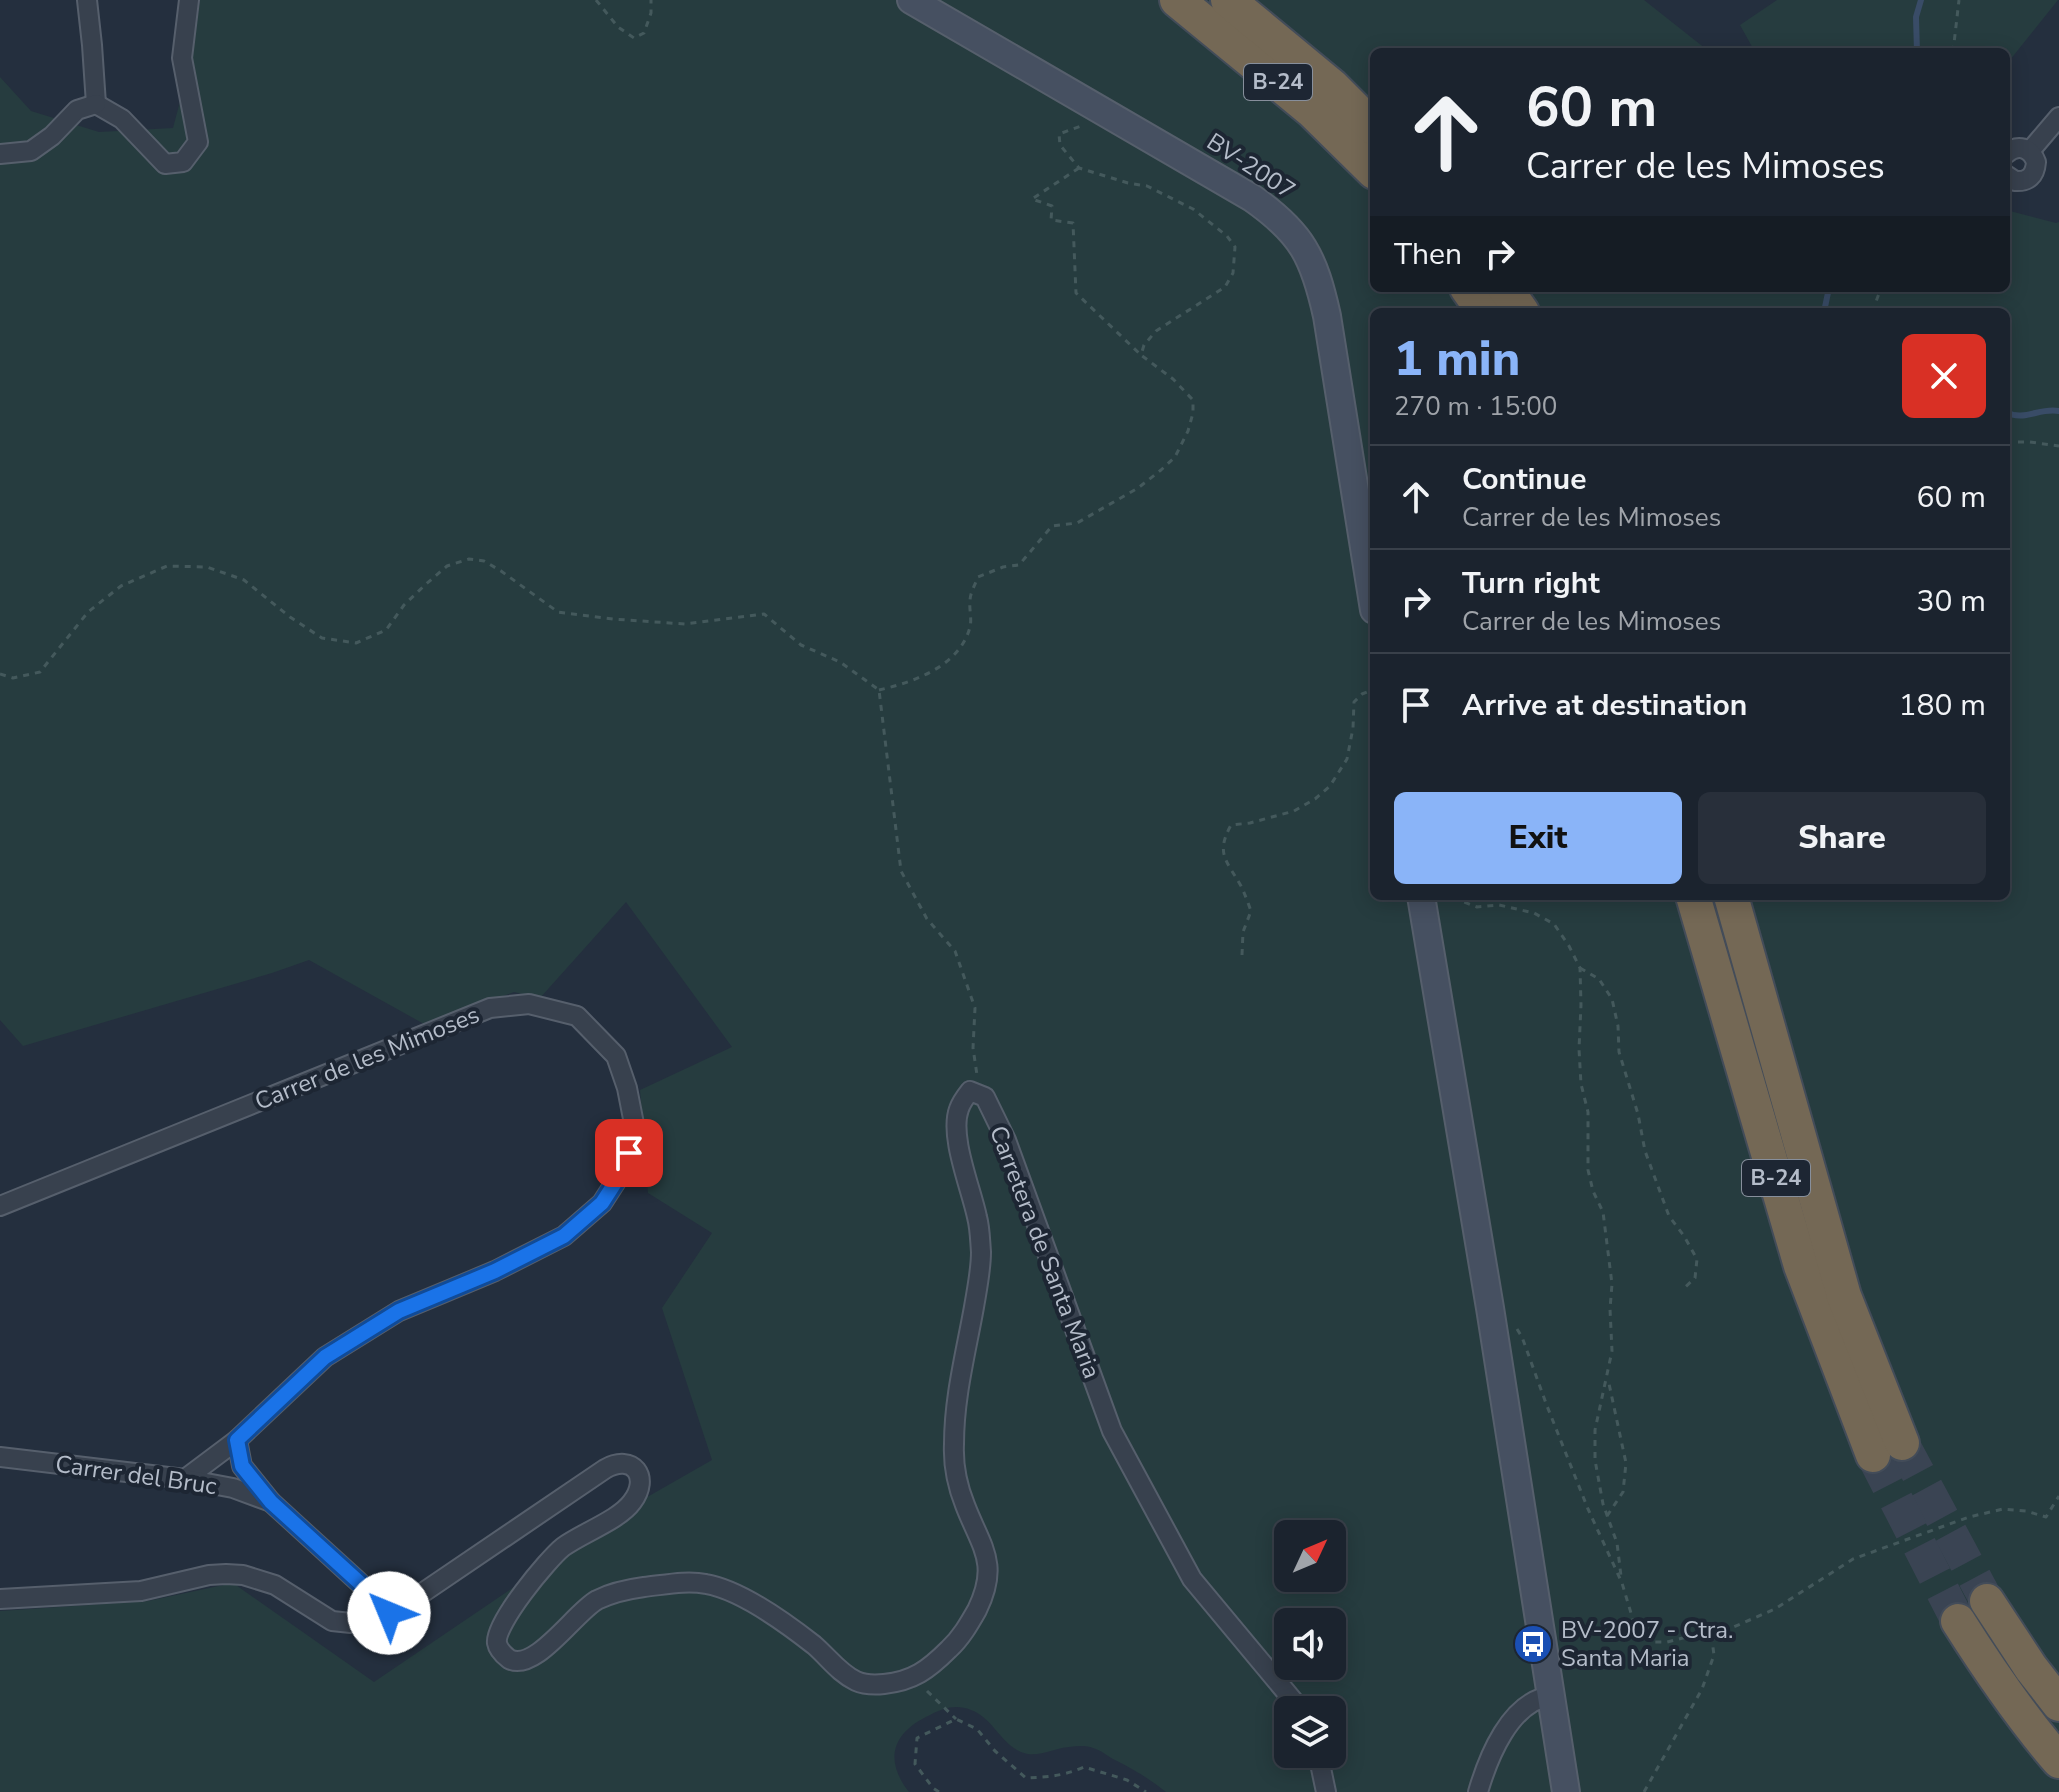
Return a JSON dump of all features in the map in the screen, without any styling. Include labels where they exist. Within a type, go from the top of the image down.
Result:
[{"type":"highway","name":"B-24","points":[[1177,0],[1311,110],[1370,168]]},
{"type":"highway","name":"B-24","points":[[1228,0],[1332,86],[1370,124]]},
{"type":"highway","name":"B-24","points":[[1694,900],[1801,1266],[1887,1449],[1732,900]]},
{"type":"highway","points":[[1987,1601],[2059,1704]]},
{"type":"highway","points":[[1958,1621],[1994,1678],[2059,1761]]},
{"type":"street","points":[[87,0],[96,104]]},
{"type":"street","points":[[0,154],[31,151],[52,136],[77,110],[96,104],[122,119],[165,164],[183,162],[198,142],[182,58],[189,0]]},
{"type":"street","name":"BV-2007","points":[[911,0],[1252,198],[1284,222],[1296,236],[1315,271],[1327,316],[1370,585]]},
{"type":"street","points":[[2030,151],[2059,117]]},
{"type":"street","points":[[2010,152],[2017,148],[2030,151],[2036,162],[2033,175],[2022,182],[2010,178]]},
{"type":"street","points":[[1422,900],[1566,1792]]},
{"type":"street","name":"Carrer de les Mimoses","points":[[0,1206],[490,1008],[529,1004],[577,1016],[616,1056],[627,1088],[636,1134],[622,1172],[602,1203],[564,1236],[495,1271],[399,1311],[325,1357],[237,1440],[185,1479]]},
{"type":"street","name":"Carretera de Santa Maria","points":[[389,1613],[605,1469],[626,1463],[639,1473],[640,1489],[636,1496],[627,1508],[566,1545],[540,1570],[497,1633],[500,1651],[507,1658],[522,1661],[537,1654],[598,1599],[635,1588],[691,1582],[733,1592],[780,1620],[816,1647],[840,1671],[857,1681],[872,1685],[897,1683],[914,1678],[937,1661],[961,1636],[985,1593],[988,1574],[982,1540],[965,1506],[955,1473],[956,1396],[981,1255],[978,1221],[956,1135],[958,1109],[970,1091],[985,1097],[1006,1140],[1112,1431],[1192,1579],[1289,1696]]},
{"type":"street","points":[[237,1440],[242,1466],[271,1502]]},
{"type":"street","name":"Carrer del Bruc","points":[[0,1457],[185,1479],[233,1488],[271,1502],[362,1585],[373,1602]]},
{"type":"street","points":[[0,1599],[141,1591],[226,1574],[243,1575],[275,1585],[332,1621],[351,1623],[362,1620]]},
{"type":"street","points":[[373,1602],[381,1603],[389,1613],[386,1625],[377,1630],[366,1626],[362,1620],[362,1611],[373,1602]]},
{"type":"street","points":[[1478,1792],[1491,1756],[1516,1715],[1529,1703],[1551,1696]]},
{"type":"street","points":[[1321,1768],[1326,1792]]},
{"type":"path","points":[[596,0],[618,27],[634,38],[644,33],[651,13],[651,0]]},
{"type":"path","points":[[1953,48],[1959,0]]},
{"type":"path","points":[[1086,124],[1059,134],[1060,145],[1079,168],[1147,186],[1193,209],[1227,236],[1235,247],[1233,273],[1225,287],[1156,331],[1144,345],[1141,355]]},
{"type":"path","points":[[0,674],[13,678],[40,672],[88,612],[121,586],[167,566],[207,567],[244,580],[322,638],[356,643],[386,630],[404,605],[447,566],[469,559],[484,561],[501,571],[558,612],[685,624],[764,614],[801,645],[840,662],[879,690],[904,685],[933,671],[963,643],[970,625],[970,597],[978,577],[1003,567],[1019,565],[1052,526],[1077,523],[1138,488],[1175,457],[1188,431],[1193,400],[1076,293],[1073,223],[1051,220],[1052,206],[1032,199],[1079,168]]},
{"type":"path","points":[[2010,442],[2059,446]]},
{"type":"path","points":[[879,690],[901,871],[927,919],[955,951],[975,1008],[973,1048],[980,1094]]},
{"type":"path","points":[[1242,955],[1243,932],[1251,911],[1241,887],[1227,867],[1222,841],[1231,825],[1294,811],[1330,786],[1347,759],[1354,702],[1370,691]]},
{"type":"path","points":[[1459,900],[1477,907],[1499,905],[1534,913],[1554,924],[1580,968],[1579,1049],[1581,1084],[1588,1112],[1588,1170],[1603,1212],[1612,1284],[1612,1351],[1595,1430],[1595,1460],[1607,1516],[1617,1543],[1622,1583]]},
{"type":"path","points":[[1580,968],[1599,979],[1612,999],[1618,1026],[1619,1052],[1638,1114],[1645,1151],[1669,1216],[1697,1259],[1695,1278],[1682,1290]]},
{"type":"path","points":[[1490,1308],[1511,1319],[1522,1337],[1588,1509],[1622,1583],[1637,1633],[1653,1642],[1691,1636],[1712,1640],[1722,1632],[1775,1609],[1853,1559],[1969,1517],[2003,1509],[2046,1517],[2059,1496]]},
{"type":"path","points":[[1607,1376],[1617,1413],[1626,1473],[1623,1492],[1607,1516]]},
{"type":"path","points":[[1644,1792],[1702,1689],[1714,1655],[1712,1640]]},
{"type":"path","points":[[914,1678],[956,1719],[977,1729],[995,1751],[1026,1778],[1056,1777],[1084,1767],[1127,1780],[1146,1792]]},
{"type":"path","points":[[939,1792],[915,1764],[917,1738],[956,1719]]},
{"type":"green space","points":[[200,0],[1644,0],[1705,48],[1370,48],[1370,292],[2010,292],[2010,211],[2059,222],[2059,1792],[1166,1792],[1090,1747],[1069,1747],[1039,1754],[1021,1752],[1007,1743],[979,1714],[955,1707],[940,1710],[917,1722],[900,1738],[894,1758],[901,1780],[909,1792],[0,1792],[0,1611],[148,1601],[233,1583],[374,1682],[642,1500],[712,1460],[662,1308],[712,1233],[648,1193],[640,1090],[732,1047],[626,902],[540,998],[514,992],[424,1024],[309,960],[23,1046],[0,1020],[0,77],[31,111],[99,132],[173,128],[193,53]]},
{"type":"green space","points":[[1777,0],[2058,0],[2010,60],[2010,48],[1753,48],[1740,25]]},
{"type":"waterway","points":[[1917,48],[1916,17],[1921,0]]},
{"type":"waterway","points":[[1825,308],[1828,292]]},
{"type":"waterway","points":[[2010,414],[2019,416],[2059,411]]},
{"type":"tunnel","points":[[1902,1443],[1987,1601]]},
{"type":"tunnel","points":[[1873,1455],[1958,1621]]},
{"type":"place","name":"BV-2007 - Ctra. Santa Maria","points":[[1533,1644]]},
{"type":"route","points":[[389,1613],[381,1603],[373,1602],[362,1585],[271,1502],[242,1466],[237,1440],[325,1357],[399,1311],[495,1271],[564,1236],[602,1203],[622,1172],[629,1153]]}]
